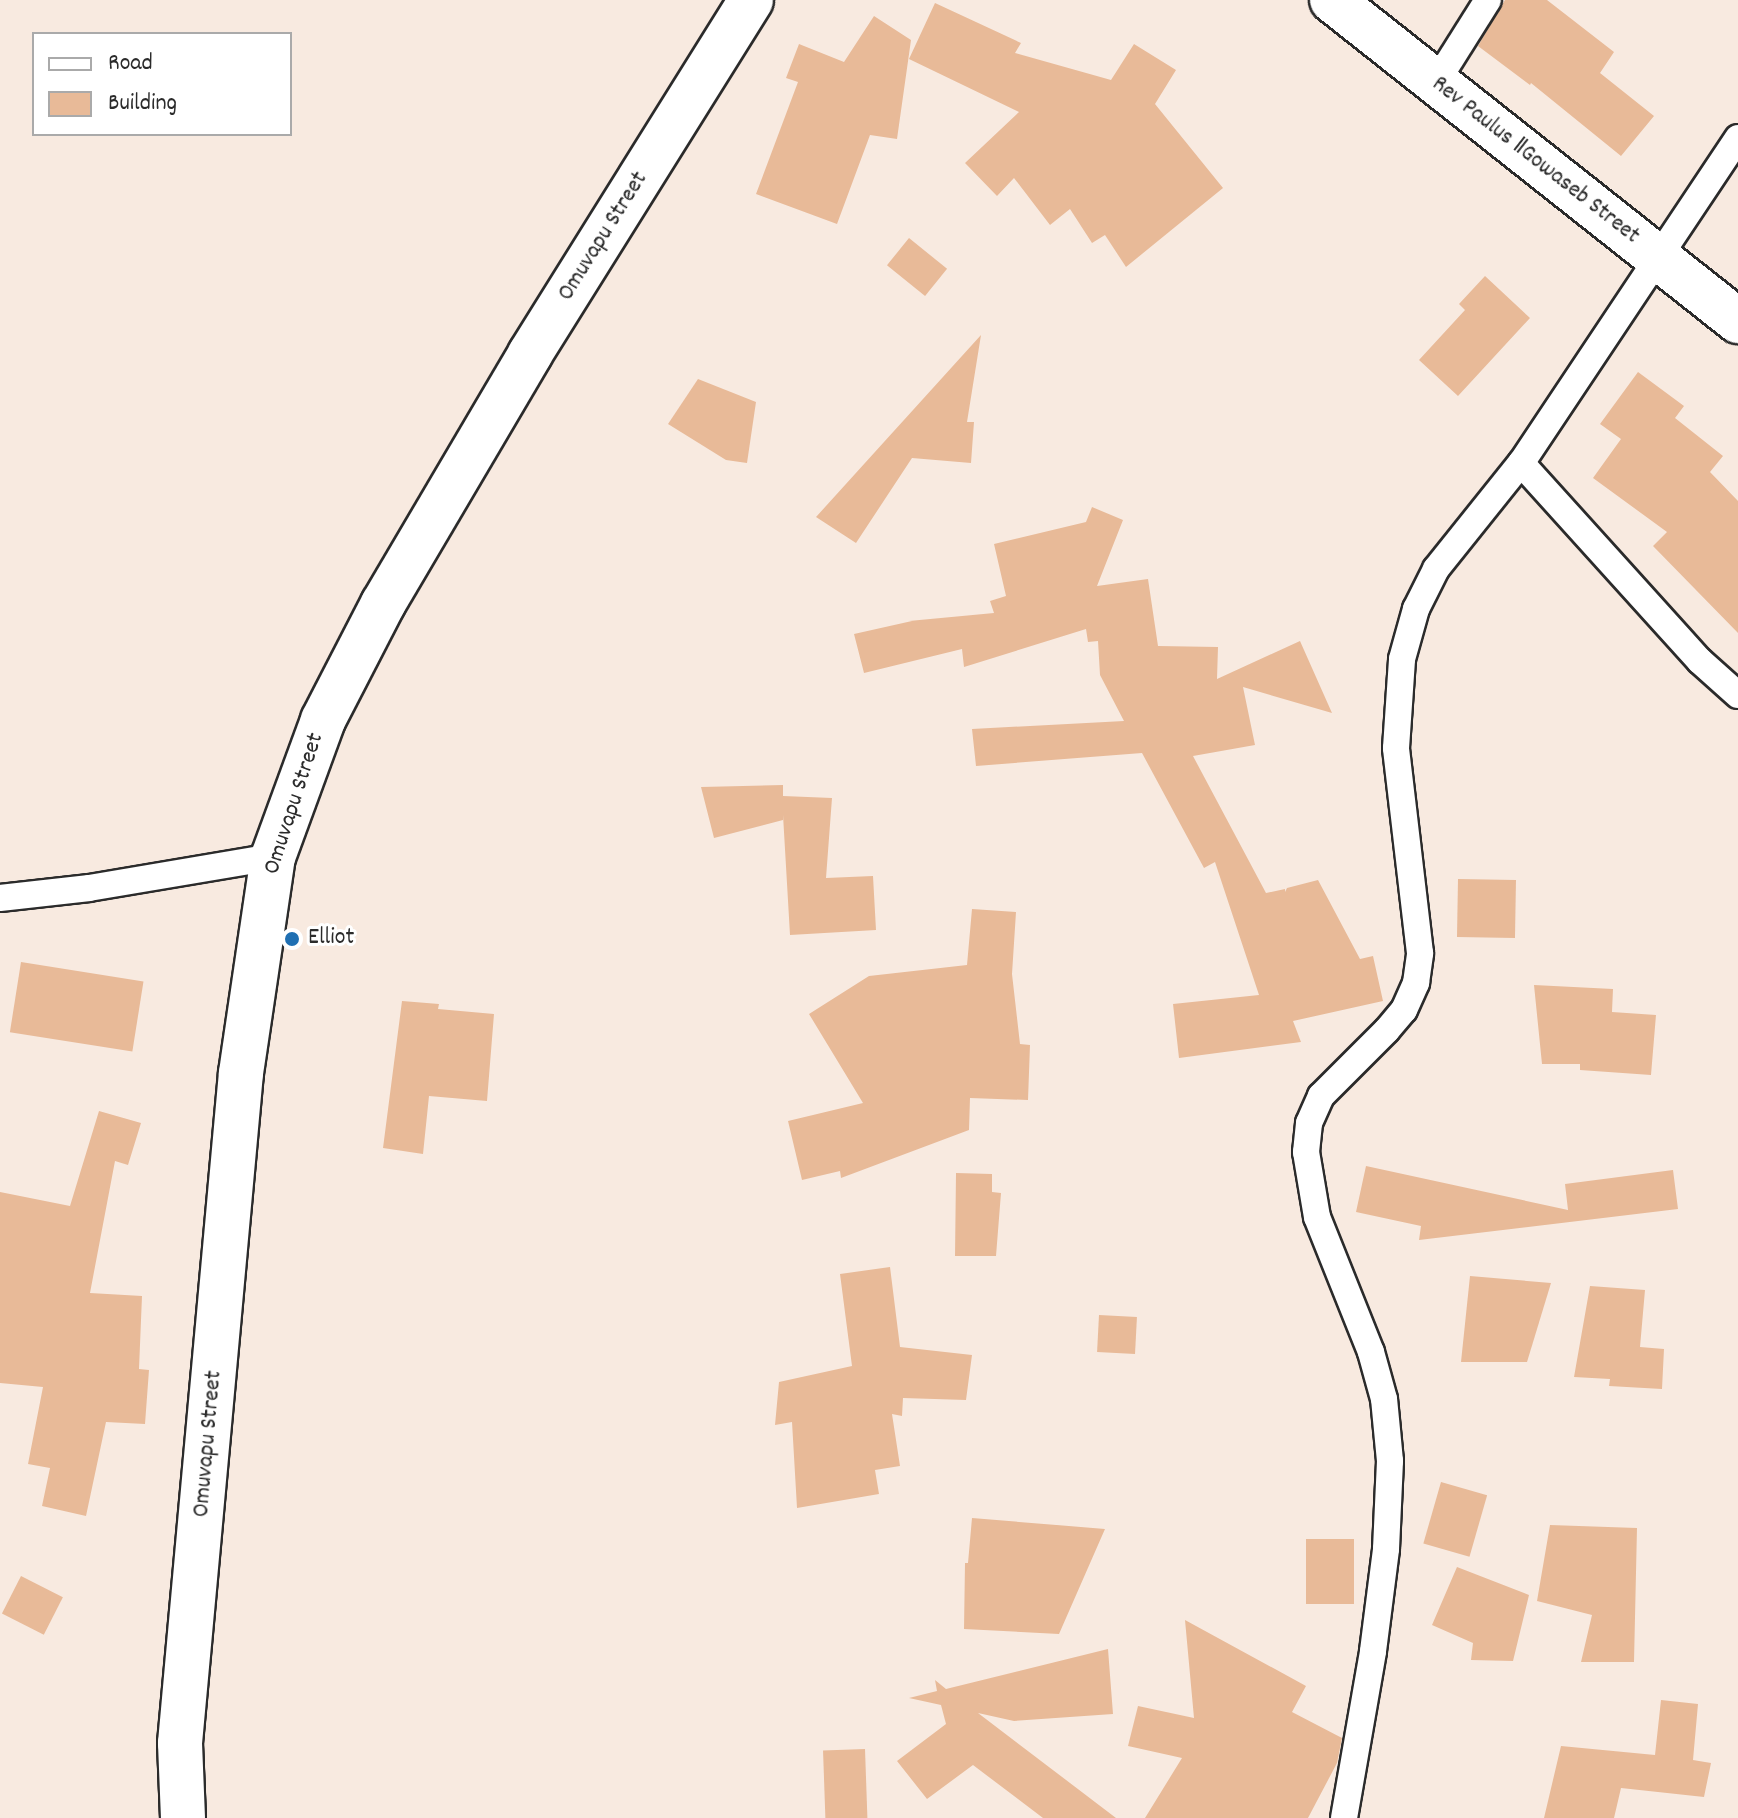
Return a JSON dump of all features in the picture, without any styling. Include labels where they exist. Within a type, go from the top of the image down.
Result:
[{"type":"street","name":"Omuvapu Street","points":[[183,1818],[180,1743],[241,1073],[273,857],[323,720],[383,604],[530,354],[751,0]]},
{"type":"street","name":"Rev Paulus ǁGowaseb Street","points":[[1332,0],[1738,321]]},
{"type":"lane","points":[[1435,84],[1488,0]]},
{"type":"lane","points":[[1344,1818],[1373,1651],[1386,1549],[1390,1461],[1384,1399],[1371,1352],[1317,1217],[1306,1152],[1309,1123],[1321,1096],[1404,1010],[1416,983],[1420,953],[1396,748],[1402,659],[1416,609],[1436,569],[1521,463],[1738,138]]},
{"type":"lane","points":[[1521,463],[1700,661],[1738,695]]},
{"type":"lane","points":[[0,898],[89,888],[273,857]]},
{"type":"building","points":[[1505,0],[1547,0],[1614,52],[1600,73],[1654,116],[1621,156],[1531,83],[1478,46]]},
{"type":"building","points":[[935,3],[1021,43],[1015,53],[1111,80],[1134,44],[1176,70],[1155,104],[1223,188],[1126,267],[1105,235],[1092,243],[1070,209],[1050,225],[1014,178],[997,196],[965,163],[1019,112],[909,59]]},
{"type":"building","points":[[874,16],[911,40],[897,139],[870,135],[837,224],[756,194],[798,82],[786,78],[799,44],[844,62]]},
{"type":"building","points":[[909,238],[947,269],[925,296],[887,265]]},
{"type":"building","points":[[1485,276],[1530,318],[1458,396],[1419,360],[1465,310],[1459,304]]},
{"type":"building","points":[[981,335],[967,422],[974,422],[971,463],[912,458],[856,543],[816,517]]},
{"type":"building","points":[[1638,372],[1684,406],[1675,418],[1723,456],[1710,472],[1738,501],[1738,633],[1653,546],[1667,532],[1593,478],[1621,439],[1600,424]]},
{"type":"building","points":[[698,379],[756,402],[747,463],[726,460],[668,424]]},
{"type":"building","points":[[1092,507],[1123,520],[1097,586],[1148,579],[1158,646],[1218,647],[1217,679],[1300,641],[1332,713],[1243,687],[1255,745],[1193,756],[1266,893],[1285,889],[1285,892],[1287,888],[1318,880],[1360,959],[1373,956],[1383,1001],[1293,1021],[1301,1042],[1179,1058],[1173,1004],[1259,995],[1215,862],[1204,868],[1142,753],[976,766],[972,729],[1124,721],[1100,675],[1098,641],[1088,642],[1086,629],[964,667],[962,649],[864,673],[854,634],[912,621],[909,621],[994,613],[990,601],[1006,596],[994,544],[1086,522]]},
{"type":"building","points":[[783,785],[783,796],[832,798],[826,878],[873,876],[876,930],[790,935],[783,815],[783,820],[714,838],[701,787]]},
{"type":"building","points":[[1458,879],[1516,880],[1515,938],[1457,937]]},
{"type":"building","points":[[972,909],[1016,912],[1012,974],[1020,1044],[1030,1045],[1028,1100],[970,1098],[969,1130],[841,1178],[840,1171],[802,1180],[788,1121],[863,1103],[809,1014],[869,976],[967,965]]},
{"type":"building","points":[[21,962],[143,981],[132,1052],[10,1032]]},
{"type":"building","points":[[1534,985],[1613,989],[1612,1012],[1656,1015],[1651,1075],[1580,1070],[1580,1064],[1542,1064]]},
{"type":"building","points":[[402,1001],[439,1004],[438,1009],[494,1014],[487,1101],[429,1096],[423,1154],[383,1148]]},
{"type":"building","points":[[99,1111],[141,1123],[128,1165],[115,1161],[90,1293],[142,1296],[139,1369],[149,1370],[145,1424],[106,1422],[86,1516],[42,1506],[50,1468],[28,1464],[43,1387],[0,1383],[0,1192],[70,1206]]},
{"type":"building","points":[[1366,1166],[1568,1210],[1565,1184],[1673,1170],[1678,1209],[1419,1240],[1421,1226],[1356,1212]]},
{"type":"building","points":[[956,1173],[992,1174],[992,1192],[1001,1193],[996,1256],[955,1256]]},
{"type":"building","points":[[890,1267],[900,1347],[972,1355],[966,1400],[903,1398],[902,1416],[892,1414],[900,1466],[875,1470],[879,1494],[797,1508],[792,1422],[775,1425],[779,1382],[852,1366],[840,1274]]},
{"type":"building","points":[[1470,1276],[1551,1283],[1527,1362],[1461,1362]]},
{"type":"building","points":[[1590,1286],[1645,1290],[1640,1347],[1664,1349],[1662,1389],[1609,1386],[1610,1379],[1574,1377]]},
{"type":"building","points":[[1099,1315],[1137,1317],[1135,1354],[1097,1352]]},
{"type":"building","points":[[1441,1482],[1487,1495],[1469,1557],[1423,1544]]},
{"type":"building","points":[[972,1518],[1105,1529],[1059,1634],[964,1629],[965,1563],[968,1563]]},
{"type":"building","points":[[1550,1525],[1637,1528],[1634,1662],[1581,1662],[1592,1615],[1537,1601]]},
{"type":"building","points":[[1306,1539],[1354,1539],[1354,1604],[1306,1604]]},
{"type":"building","points":[[1457,1567],[1529,1595],[1513,1661],[1471,1660],[1473,1643],[1432,1625]]},
{"type":"building","points":[[21,1576],[63,1597],[44,1635],[2,1613]]},
{"type":"building","points":[[1185,1620],[1306,1686],[1292,1712],[1342,1738],[1337,1763],[1308,1818],[1145,1818],[1182,1758],[1128,1746],[1138,1706],[1194,1718]]},
{"type":"building","points":[[1108,1649],[1113,1714],[1014,1721],[978,1713],[1116,1818],[1043,1818],[973,1765],[927,1799],[897,1761],[946,1724],[941,1705],[909,1698],[937,1691],[935,1680],[946,1689]]},
{"type":"building","points":[[1661,1700],[1698,1704],[1693,1760],[1711,1763],[1704,1797],[1621,1788],[1614,1818],[1544,1818],[1561,1746],[1655,1755]]},
{"type":"building","points":[[865,1749],[867,1818],[825,1818],[823,1750]]},
{"type":"place","name":"Elliot","points":[[292,939]]}]
